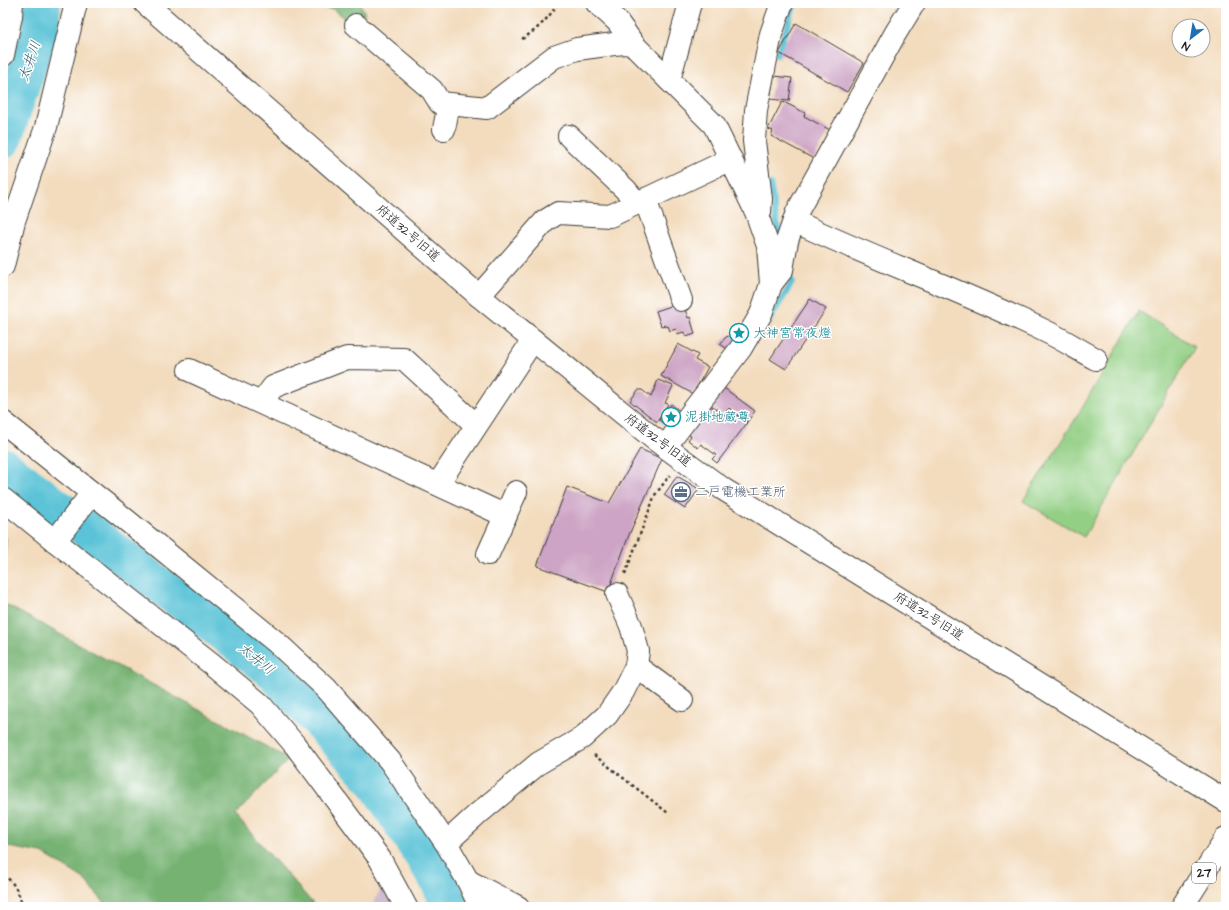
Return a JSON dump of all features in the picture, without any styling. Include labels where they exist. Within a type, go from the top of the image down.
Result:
[{"type":"street","points":[[3,266],[14,221],[46,126],[76,3]]},
{"type":"street","name":"府道32号旧道","points":[[144,3],[479,296],[673,453],[723,488],[1226,801]]},
{"type":"street","points":[[597,3],[617,21],[634,45],[714,125],[760,223],[768,246],[771,284]]},
{"type":"street","points":[[669,80],[690,3]]},
{"type":"street","points":[[760,223],[761,199],[754,141],[756,110],[771,34],[782,3]]},
{"type":"street","points":[[673,453],[741,348],[761,314],[771,284],[782,270],[787,241],[796,212],[891,40],[914,3]]},
{"type":"street","points":[[3,55],[9,10]]},
{"type":"street","points":[[356,25],[432,90],[440,103],[487,108],[554,57],[577,49],[614,44],[634,45]]},
{"type":"street","points":[[444,129],[450,104]]},
{"type":"street","points":[[570,145],[641,201],[682,300]]},
{"type":"street","points":[[479,296],[546,221],[558,213],[610,216],[730,158]]},
{"type":"street","points":[[794,221],[993,307],[1046,332],[1096,359]]},
{"type":"street","points":[[438,484],[533,340]]},
{"type":"street","points":[[262,402],[274,387],[347,358],[404,359],[476,425]]},
{"type":"street","points":[[189,370],[262,402],[506,516]]},
{"type":"street","points":[[3,422],[89,497],[276,642],[326,688],[390,761],[446,843],[468,881],[480,907]]},
{"type":"street","points":[[488,554],[516,492]]},
{"type":"street","points":[[57,537],[89,497]]},
{"type":"street","points":[[3,499],[57,537],[260,704],[295,745],[380,858],[406,907]]},
{"type":"street","points":[[446,843],[479,813],[539,763],[582,738],[607,715],[623,692],[636,666],[638,651],[632,626],[617,594]]},
{"type":"street","points":[[636,666],[682,700]]},
{"type":"street","name":"27","points":[[1182,907],[1226,838]]},
{"type":"street","points":[[468,881],[518,907]]},
{"type":"path","points":[[522,39],[530,34],[550,16],[558,3]]},
{"type":"path","points":[[617,594],[655,495],[673,453]]},
{"type":"path","points":[[578,740],[629,783],[668,813]]},
{"type":"path","points":[[3,875],[8,878],[17,889],[23,907]]},
{"type":"shaded area","points":[[384,883],[397,907],[371,907]]},
{"type":"green space","points":[[298,3],[360,3],[365,14],[345,18],[333,9],[300,7]]},
{"type":"green space","points":[[1139,311],[1195,347],[1084,537],[1023,501],[1078,415]]},
{"type":"green space","points":[[3,535],[6,538],[3,603]]},
{"type":"green space","points":[[3,603],[289,759],[235,815],[316,907],[108,907],[83,878],[42,853],[3,846]]},
{"type":"building","points":[[796,23],[864,63],[847,92],[779,53]]},
{"type":"building","points":[[774,76],[792,78],[789,101],[770,99]]},
{"type":"building","points":[[782,102],[805,113],[804,116],[830,130],[814,159],[771,136],[773,131],[768,129]]},
{"type":"building","points":[[810,299],[826,309],[786,369],[770,359]]},
{"type":"building","points":[[674,305],[676,310],[684,307],[688,318],[690,317],[695,334],[686,337],[684,332],[677,334],[676,329],[670,331],[668,326],[661,326],[656,311]]},
{"type":"building","points":[[733,334],[741,339],[732,352],[720,344],[726,337]]},
{"type":"building","points":[[678,344],[698,355],[695,360],[708,367],[693,394],[661,376]]},
{"type":"building","points":[[658,380],[673,386],[665,403],[668,404],[657,422],[630,401],[638,390],[642,390],[651,397]]},
{"type":"building","points":[[720,385],[755,411],[747,422],[729,408],[724,415],[707,402]]},
{"type":"building","points":[[706,403],[726,418],[731,411],[747,423],[717,463],[712,459],[716,455],[701,444],[698,448],[688,440],[691,436],[685,432]]},
{"type":"building","points":[[671,404],[681,412],[670,428],[659,420]]},
{"type":"building","points":[[640,449],[662,459],[629,535],[608,592],[537,566],[567,487],[609,503]]},
{"type":"building","name":"二戸電機工業所","points":[[677,476],[699,489],[685,509],[664,495]]},
{"type":"waterway","name":"太井川","points":[[3,140],[41,28],[42,3]]},
{"type":"waterway","points":[[777,55],[795,3]]},
{"type":"waterway","points":[[770,184],[780,240]]},
{"type":"waterway","points":[[768,322],[792,283],[788,270]]},
{"type":"waterway","name":"太井川","points":[[3,466],[269,668],[374,780],[438,880],[451,907]]},
{"type":"place","name":"大神宮常夜燈","points":[[739,333]]},
{"type":"place","name":"泥掛地蔵尊","points":[[671,417]]},
{"type":"place","name":"二戸電機工業所","points":[[681,492]]}]
